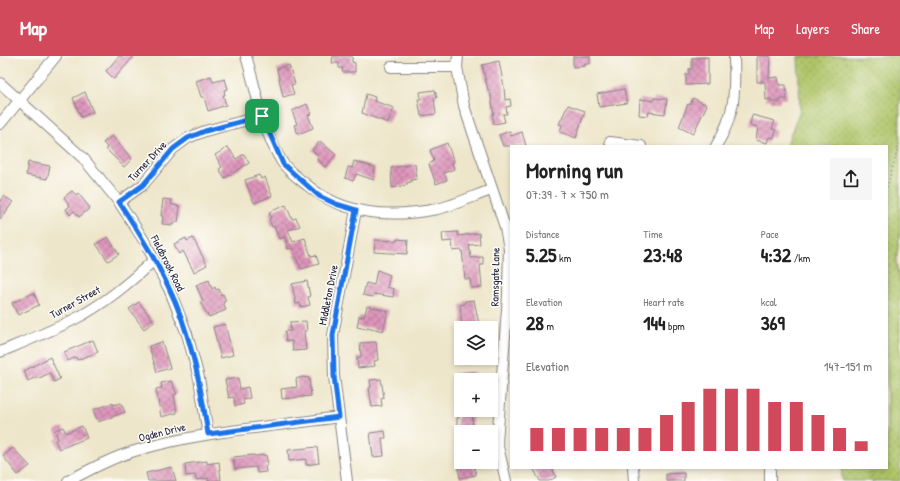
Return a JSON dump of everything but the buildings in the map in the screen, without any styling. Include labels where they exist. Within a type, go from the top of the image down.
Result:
[{"type":"street","points":[[0,124],[19,99],[56,56]]},
{"type":"street","points":[[246,56],[262,116],[283,164],[319,196],[336,204],[356,210],[379,213],[402,213],[437,209],[491,190]]},
{"type":"street","name":"Ramsgate Lane","points":[[458,56],[457,67],[464,106],[491,190],[505,227],[509,249],[509,296],[497,442],[506,481]]},
{"type":"street","points":[[717,145],[727,128],[733,112],[734,56]]},
{"type":"street","points":[[390,67],[457,67]]},
{"type":"street","name":"Fieldbrook Road","points":[[0,83],[83,158],[119,202],[154,260],[170,291],[187,334],[199,378],[208,434]]},
{"type":"street","name":"Turner Drive","points":[[119,202],[143,185],[173,149],[188,138],[205,131],[262,116]]},
{"type":"street","points":[[610,142],[633,145]]},
{"type":"street","name":"Middleton Drive","points":[[347,481],[334,376],[333,335],[356,210]]},
{"type":"street","name":"Turner Street","points":[[0,352],[74,320],[128,284],[154,260]]},
{"type":"street","name":"Ogden Drive","points":[[68,481],[103,463],[137,450],[208,434],[339,417]]},
{"type":"street","points":[[633,469],[634,481]]},
{"type":"street","points":[[770,469],[770,481]]},
{"type":"path","points":[[888,184],[900,142]]},
{"type":"path","points":[[870,469],[874,481]]},
{"type":"green space","points":[[798,56],[900,56],[900,235],[896,261],[900,285],[900,481],[842,481],[842,469],[888,469],[888,145],[786,145],[800,110]]},
{"type":"route","points":[[262,116],[269,135],[283,164],[319,196],[336,204],[356,210],[333,335],[334,376],[339,417],[208,434],[199,378],[187,334],[170,291],[145,242],[119,202],[143,185],[173,149],[188,138],[205,131],[262,116]]}]
